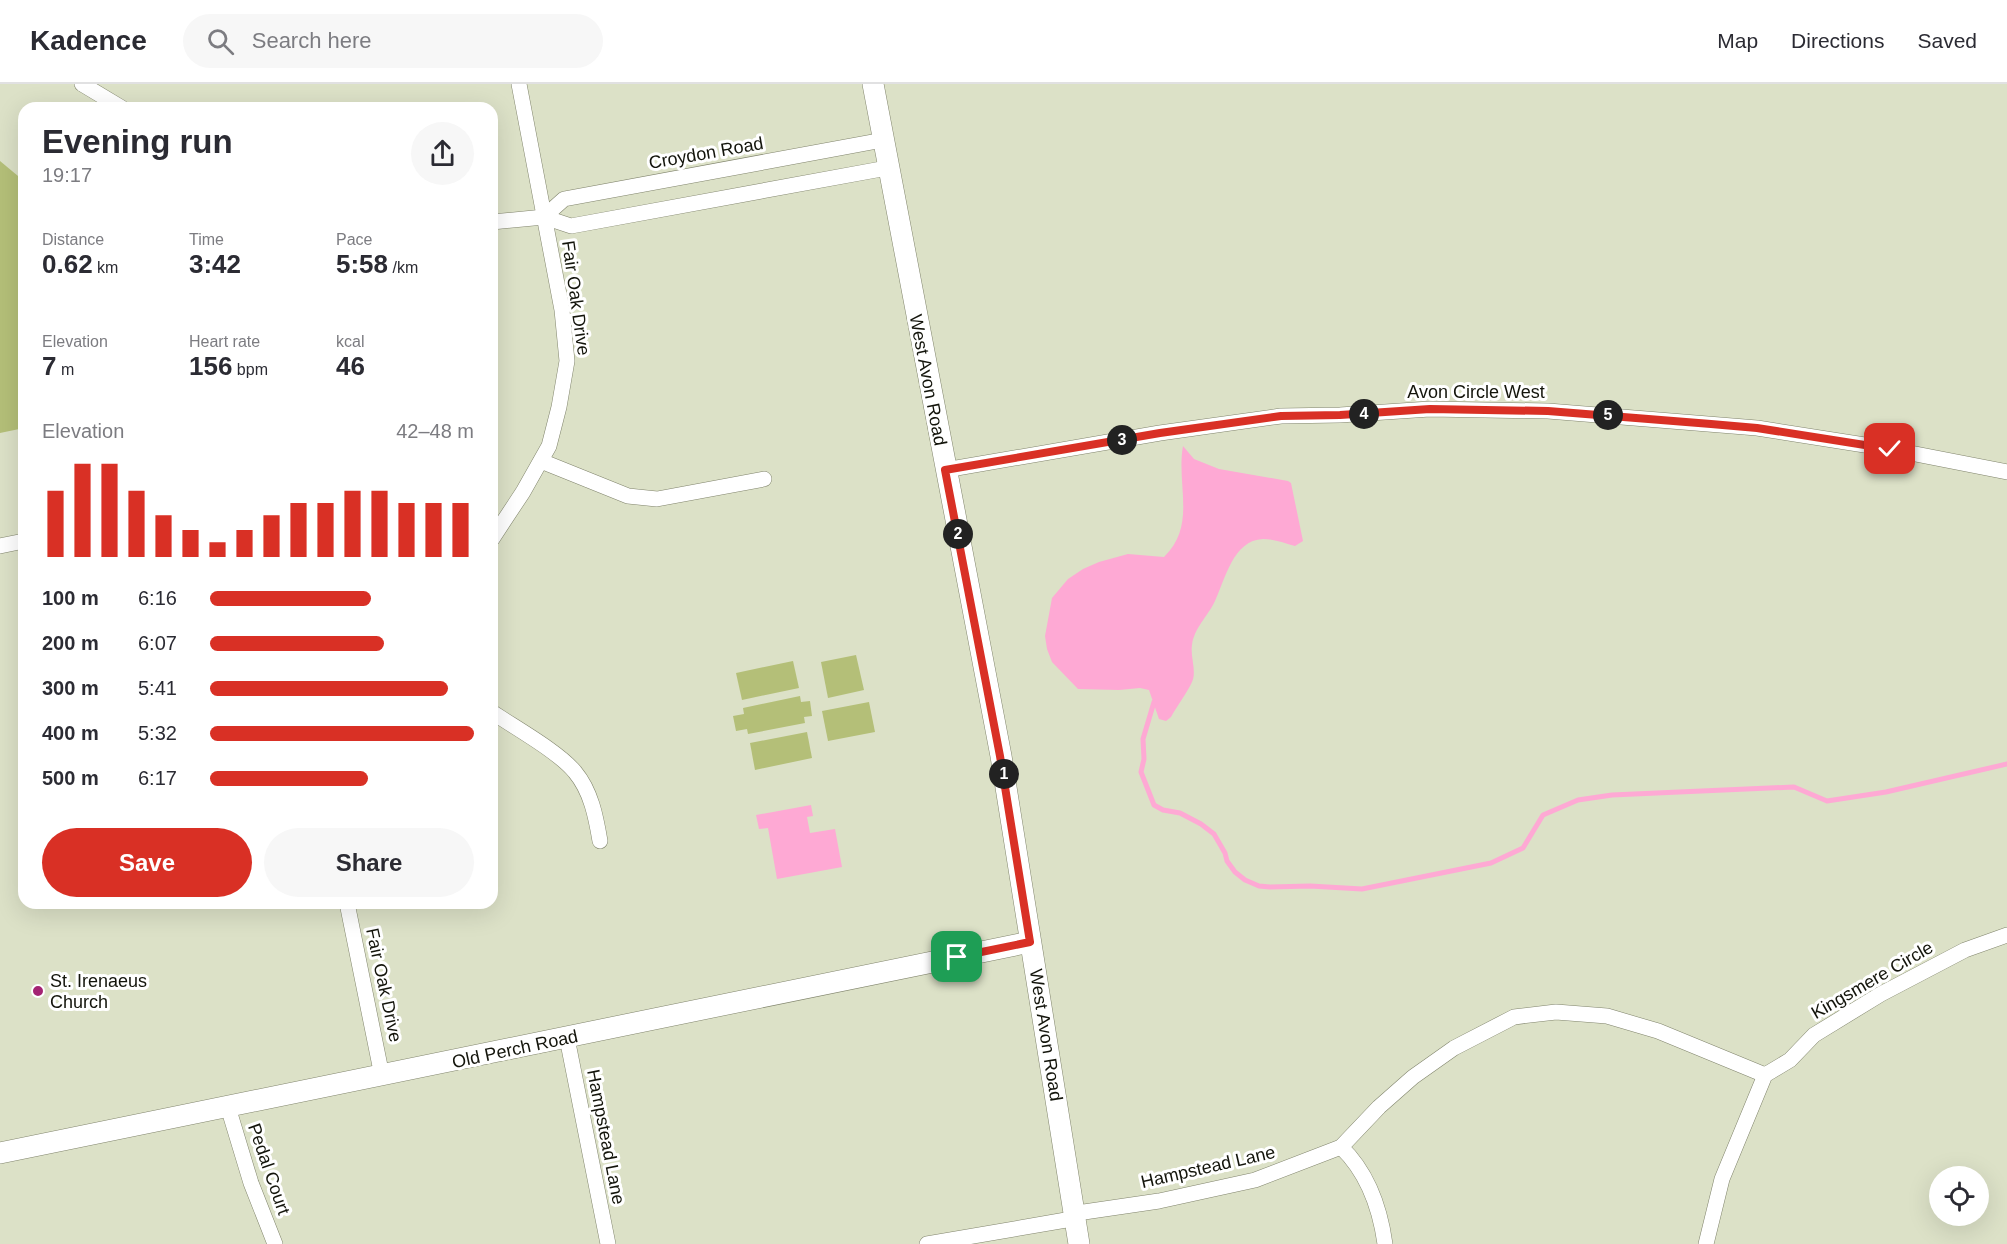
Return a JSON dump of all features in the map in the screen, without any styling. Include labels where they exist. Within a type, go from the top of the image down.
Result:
[{"type":"street","points":[[82,84],[112,102]]},
{"type":"street","name":"Fair Oak Drive","points":[[498,530],[549,446],[559,408],[567,361],[562,310],[519,84]]},
{"type":"street","name":"West Avon Road","points":[[873,84],[887,168],[1000,756],[1079,1244]]},
{"type":"street","name":"Croydon Road","points":[[544,217],[564,199],[883,140]]},
{"type":"street","points":[[498,221],[544,217],[571,226],[887,168]]},
{"type":"street","name":"Avon Circle West","points":[[945,470],[1160,433],[1281,416],[1430,409],[1548,411],[1757,428],[1890,449],[2007,472]]},
{"type":"street","points":[[541,460],[628,496],[657,499],[765,479]]},
{"type":"street","points":[[0,546],[18,542]]},
{"type":"street","points":[[498,716],[575,772],[590,799],[600,841]]},
{"type":"street","name":"Fair Oak Drive","points":[[348,909],[382,1076]]},
{"type":"street","name":"Kingsmere Circle","points":[[1766,1075],[1790,1060],[1814,1035],[1881,994],[1965,950],[2007,935]]},
{"type":"street","name":"Old Perch Road","points":[[0,1153],[1030,942]]},
{"type":"street","name":"Hampstead Lane","points":[[927,1244],[1066,1220],[1084,1212],[1168,1199],[1255,1180],[1341,1147],[1379,1107],[1413,1077],[1454,1048],[1514,1017],[1556,1012],[1607,1016],[1658,1031],[1766,1075]]},
{"type":"street","name":"Hampstead Lane","points":[[567,1038],[608,1244]]},
{"type":"street","points":[[1706,1244],[1722,1179],[1766,1075]]},
{"type":"street","name":"Pedal Court","points":[[228,1107],[251,1184],[275,1244]]},
{"type":"street","points":[[1341,1147],[1354,1160],[1374,1197],[1385,1244]]},
{"type":"green space","points":[[0,161],[18,176],[18,429],[0,433]]},
{"type":"green space","points":[[856,655],[864,690],[828,698],[821,662]]},
{"type":"green space","points":[[793,661],[799,688],[742,700],[736,673]]},
{"type":"green space","points":[[800,696],[801,702],[810,701],[812,716],[804,717],[805,723],[748,734],[747,729],[736,731],[733,716],[744,714],[743,708]]},
{"type":"green space","points":[[869,702],[875,732],[828,741],[822,711]]},
{"type":"green space","points":[[807,732],[812,758],[755,770],[750,743]]},
{"type":"shaded area","points":[[1183,446],[1194,459],[1219,469],[1291,483],[1303,541],[1295,546],[1263,539],[1244,546],[1237,554],[1215,601],[1193,639],[1192,682],[1171,717],[1166,721],[1159,719],[1149,690],[1140,688],[1078,689],[1052,662],[1045,636],[1052,598],[1068,579],[1099,562],[1128,554],[1164,557],[1174,545],[1183,518]]},
{"type":"shaded area","points":[[811,805],[813,816],[807,817],[810,833],[835,829],[842,867],[777,879],[768,828],[759,829],[756,815]]},
{"type":"waterway","points":[[1154,702],[1143,739],[1144,759],[1141,772],[1154,805],[1163,810],[1180,813],[1201,824],[1214,834],[1235,872],[1245,880],[1259,886],[1270,887],[1310,886],[1362,889],[1491,863],[1523,848],[1543,815],[1578,800],[1612,795],[1794,787],[1827,801],[1886,792],[2007,764]]},
{"type":"place","name":"St. Irenaeus Church","points":[[38,991]]},
{"type":"route","points":[[957,957],[1030,942],[1000,756],[945,470],[1160,433],[1281,416],[1430,409],[1599,414],[1757,428],[1890,449]]}]
